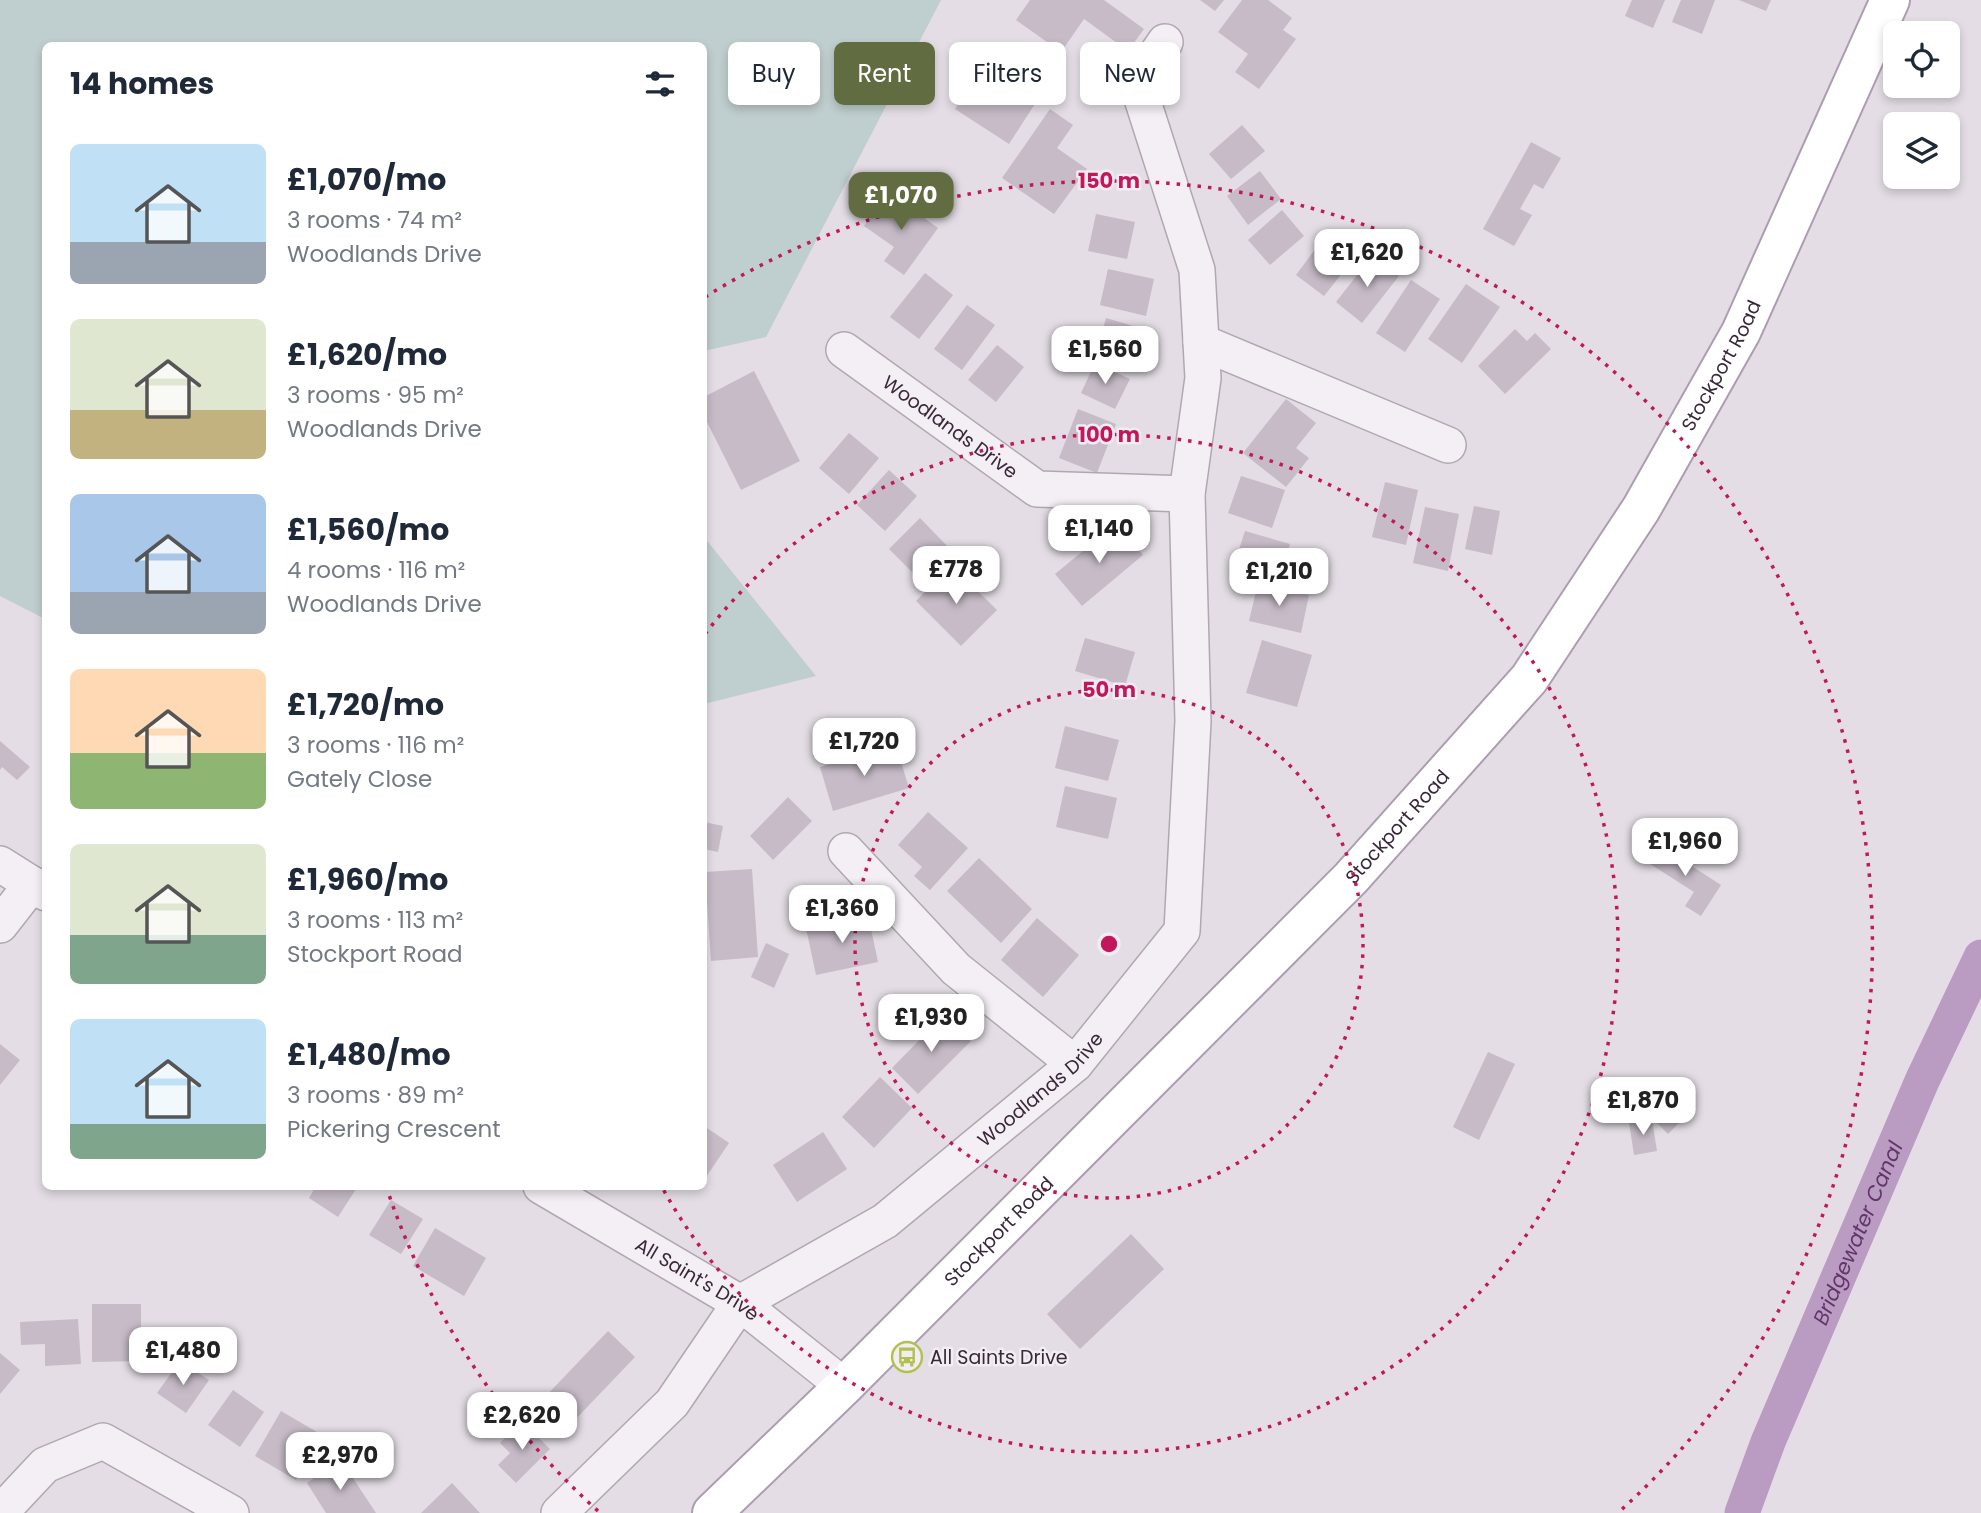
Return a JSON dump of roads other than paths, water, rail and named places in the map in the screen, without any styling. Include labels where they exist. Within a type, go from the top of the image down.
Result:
[{"type":"main road","name":"Stockport Road","points":[[712,1513],[844,1386],[1351,878],[1530,679],[1641,509],[1741,332],[1890,0]]},
{"type":"street","name":"Woodlands Drive","points":[[559,1513],[671,1403],[740,1303],[885,1221],[1074,1064],[1182,930],[1193,720],[1187,494],[1203,378],[1197,270],[1143,105]]},
{"type":"street","points":[[1201,342],[1448,445]]},
{"type":"street","name":"Woodlands Drive","points":[[844,350],[1037,489],[1187,494]]},
{"type":"street","points":[[846,850],[956,968],[1074,1064]]},
{"type":"street","points":[[0,863],[39,889],[0,925]]},
{"type":"street","name":"All Saint's Drive","points":[[548,1190],[740,1303],[844,1386]]},
{"type":"street","points":[[1,1513],[45,1465],[103,1441],[231,1513]]},
{"type":"waterway","name":"Bridgewater Canal","points":[[1742,1513],[1768,1442],[1922,1081],[1981,957]]},
{"type":"place","name":"All Saints Drive","points":[[907,1357]]}]
